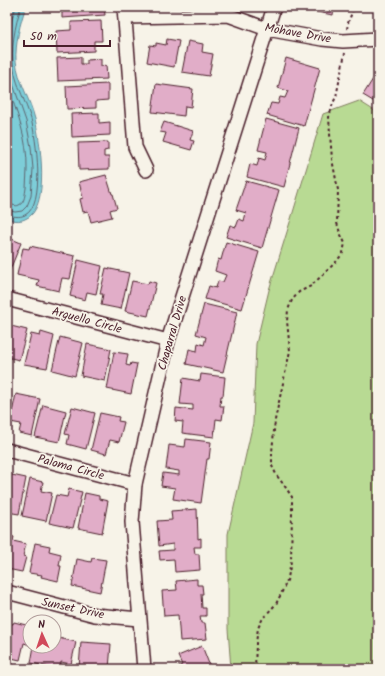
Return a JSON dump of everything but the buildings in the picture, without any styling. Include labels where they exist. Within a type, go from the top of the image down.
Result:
[{"type":"street","name":"Chaparral Drive","points":[[144,669],[132,522],[135,484],[168,341],[274,7]]},
{"type":"street","name":"Mohave Drive","points":[[125,12],[228,15],[267,29],[322,39],[346,41],[378,39]]},
{"type":"street","points":[[125,12],[135,146],[146,170]]},
{"type":"street","name":"Arguello Circle","points":[[7,298],[168,341]]},
{"type":"street","name":"Paloma Circle","points":[[7,450],[135,484]]},
{"type":"street","name":"Sunset Drive","points":[[7,592],[95,615],[139,619]]},
{"type":"path","points":[[255,669],[258,628],[263,618],[276,604],[281,594],[288,578],[291,561],[292,497],[277,476],[272,466],[272,452],[276,420],[290,351],[287,328],[288,310],[292,300],[299,292],[311,286],[336,262],[343,253],[345,243],[337,223],[338,190],[332,159],[329,117],[336,97],[344,56],[348,23],[354,7]]},
{"type":"green space","points":[[359,101],[378,113],[378,669],[231,669],[228,629],[228,534],[253,423],[256,344],[269,290],[323,114]]},
{"type":"water","points":[[7,7],[26,7],[18,34],[16,61],[19,76],[35,119],[42,173],[41,189],[38,202],[33,213],[25,219],[18,221],[7,219]]}]
